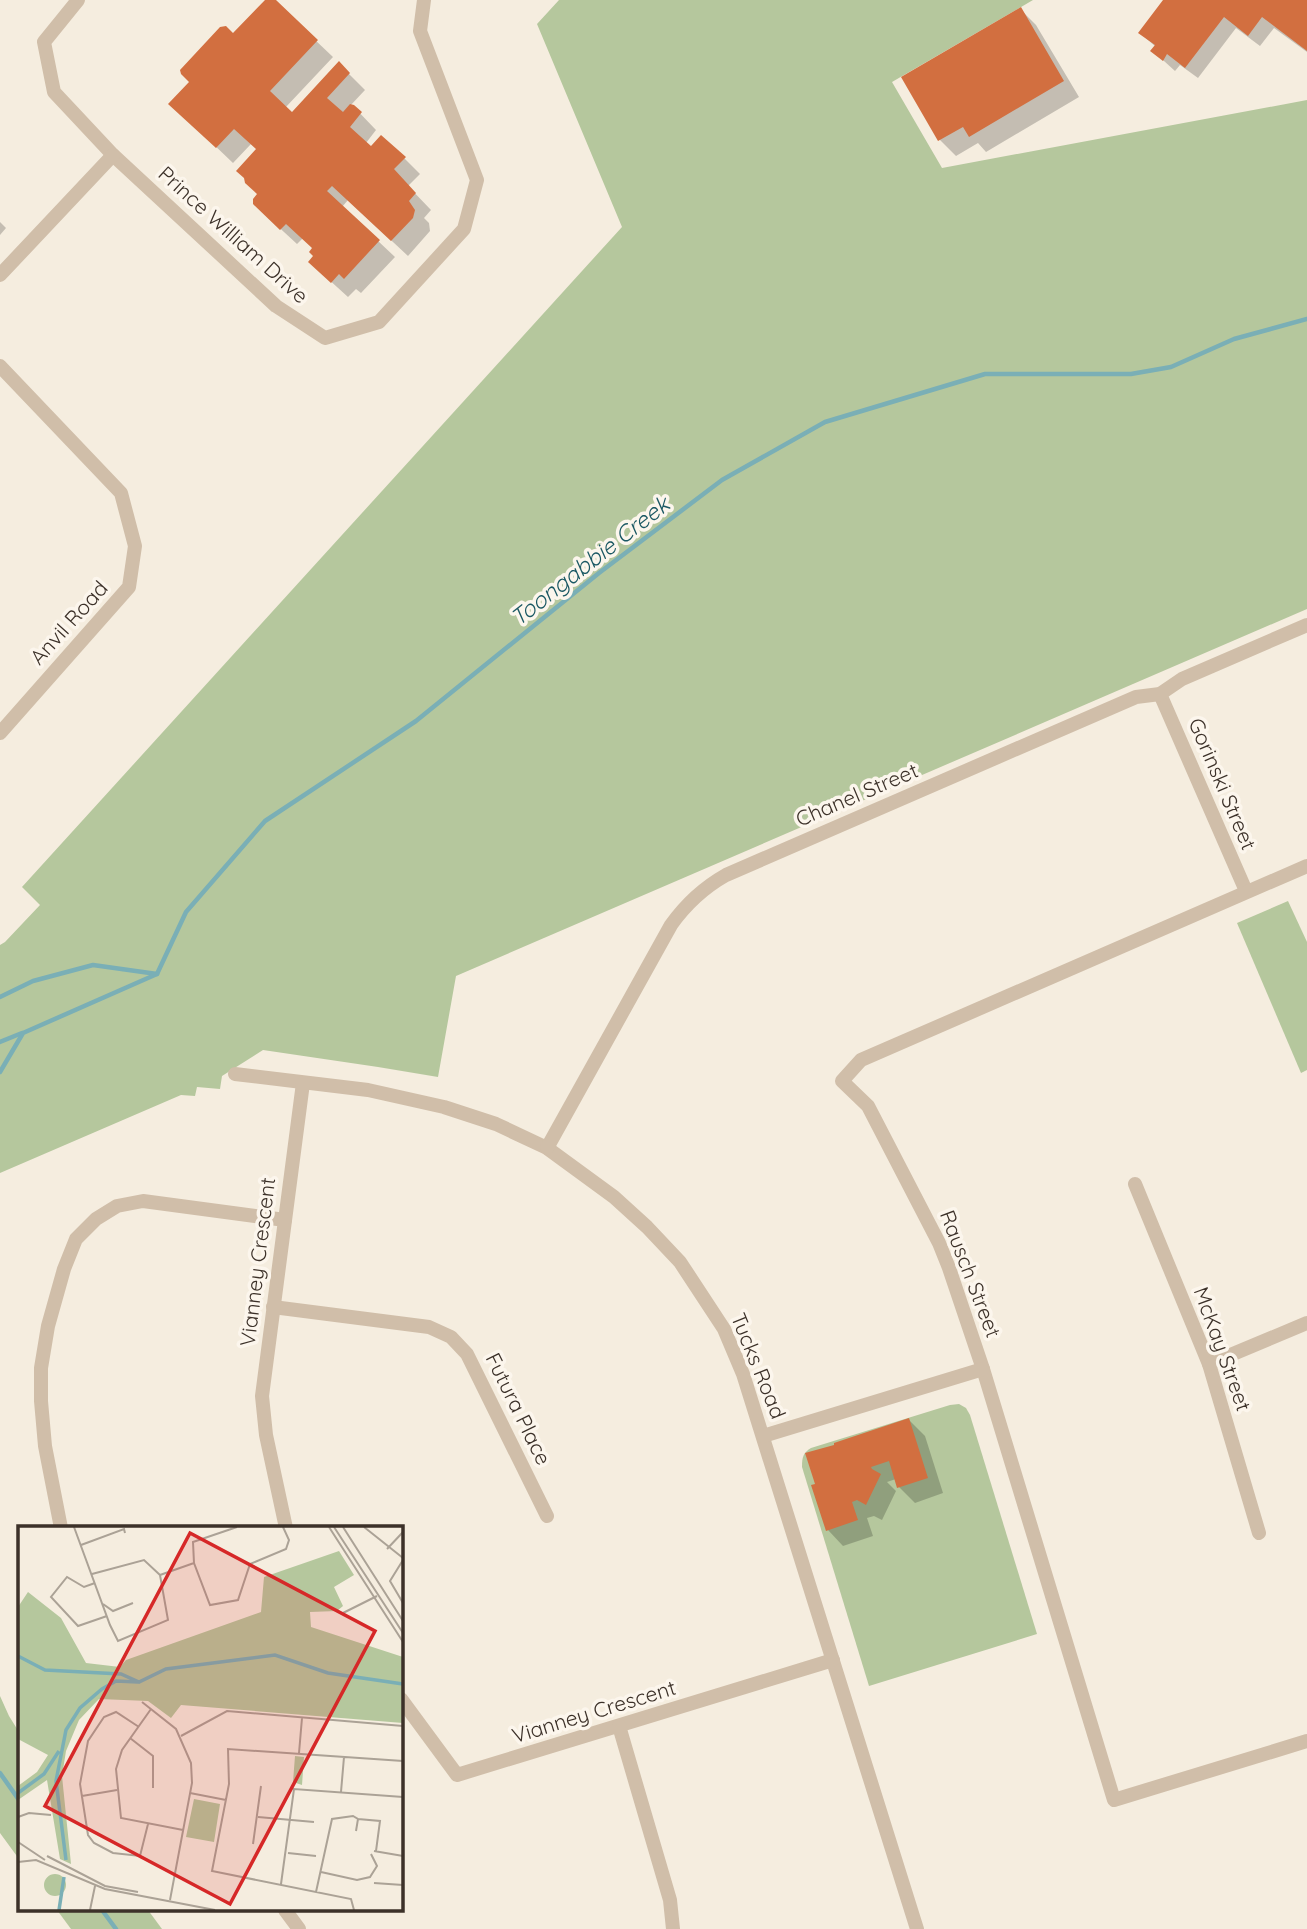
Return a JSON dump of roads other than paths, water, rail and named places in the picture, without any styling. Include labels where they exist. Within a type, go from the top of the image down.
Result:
[{"type":"street","name":"Prince William Drive","points":[[78,0],[44,41],[54,92],[113,156],[276,306],[325,338],[379,322],[464,229],[477,180],[420,31],[424,0]]},
{"type":"street","points":[[0,275],[113,156]]},
{"type":"street","name":"Anvil Road","points":[[0,366],[121,493],[135,546],[129,587],[0,733]]},
{"type":"street","name":"Chanel Street","points":[[547,1147],[671,925],[685,905],[706,886],[1136,697],[1160,694],[1182,679],[1307,625]]},
{"type":"street","name":"Gorinski Street","points":[[1160,694],[1245,891]]},
{"type":"street","name":"Rausch Street","points":[[1307,866],[861,1060],[842,1081],[868,1106],[939,1244],[983,1369],[1114,1800],[1307,1741]]},
{"type":"street","name":"Tucks Road","points":[[234,1074],[368,1090],[444,1107],[496,1124],[547,1147],[614,1197],[680,1262],[724,1329],[743,1374],[917,1929]]},
{"type":"street","name":"Vianney Crescent","points":[[286,1526],[265,1435],[262,1396],[303,1083]]},
{"type":"street","name":"McKay Street","points":[[1135,1184],[1209,1364],[1259,1533]]},
{"type":"street","points":[[61,1526],[45,1446],[41,1368],[48,1326],[64,1269],[76,1239],[96,1219],[117,1206],[142,1201],[285,1220]]},
{"type":"street","name":"Futura Place","points":[[274,1307],[429,1327],[451,1337],[467,1354],[547,1516]]},
{"type":"street","points":[[1209,1364],[1307,1323]]},
{"type":"street","points":[[763,1436],[983,1369]]},
{"type":"street","name":"Vianney Crescent","points":[[402,1700],[457,1775],[833,1660]]},
{"type":"street","points":[[620,1726],[670,1900],[673,1929]]},
{"type":"street","points":[[286,1912],[299,1929]]},
{"type":"waterway","name":"Toongabbie Creek","points":[[0,997],[33,981],[93,965],[157,974],[186,912],[265,821],[416,721],[599,573],[722,480],[825,422],[985,374],[1131,374],[1171,367],[1234,339],[1307,319]]},
{"type":"waterway","points":[[0,1072],[23,1033],[157,974]]},
{"type":"waterway","points":[[0,1042],[22,1033]]},
{"type":"waterway","points":[[0,1773],[18,1799]]},
{"type":"waterway","points":[[103,1912],[116,1929]]}]
